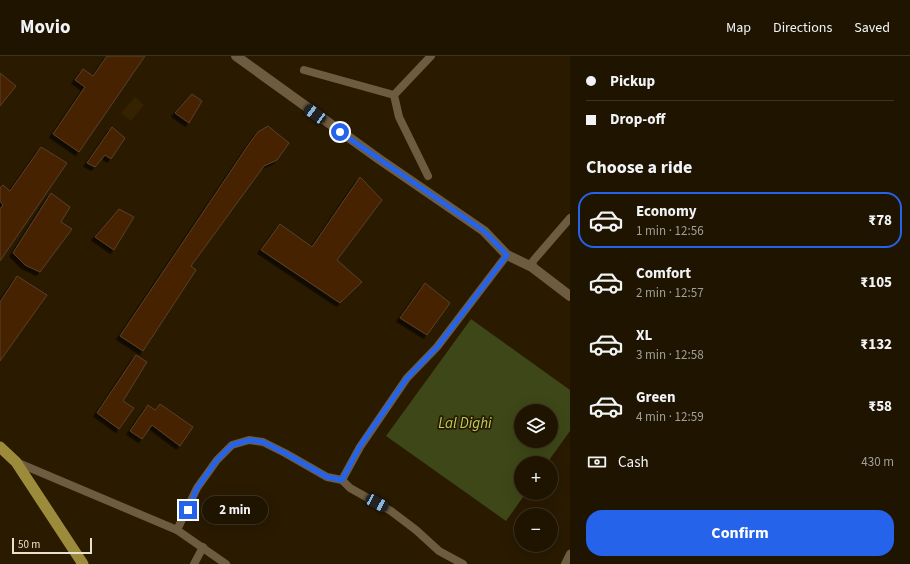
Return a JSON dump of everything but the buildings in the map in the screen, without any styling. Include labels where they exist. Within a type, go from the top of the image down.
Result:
[{"type":"main road","points":[[0,447],[16,462],[83,564]]},
{"type":"street","points":[[236,56],[379,159],[484,231],[507,255],[532,267],[570,296]]},
{"type":"street","points":[[394,95],[431,56]]},
{"type":"street","points":[[304,70],[394,95]]},
{"type":"street","points":[[394,95],[399,117],[428,176]]},
{"type":"street","points":[[532,267],[533,262],[570,218]]},
{"type":"street","points":[[342,480],[360,446],[407,378],[437,347],[507,255]]},
{"type":"street","points":[[178,530],[197,488],[217,460],[232,445],[250,440],[263,442],[327,477],[342,480],[350,488],[391,511],[439,550],[463,564]]},
{"type":"street","points":[[16,462],[178,530],[226,564]]},
{"type":"street","points":[[194,564],[203,547]]},
{"type":"street","points":[[565,564],[570,554]]},
{"type":"shaded area","points":[[135,97],[144,105],[131,121],[121,113]]},
{"type":"water","name":"Lal Dighi","points":[[471,319],[570,390],[570,431],[558,448],[558,404],[514,404],[514,448],[558,448],[552,456],[514,456],[514,500],[521,500],[506,521],[386,436]]},
{"type":"route","points":[[188,510],[197,488],[217,460],[232,445],[250,440],[263,442],[327,477],[342,480],[360,446],[407,378],[437,347],[507,255],[484,231],[340,132]]}]
